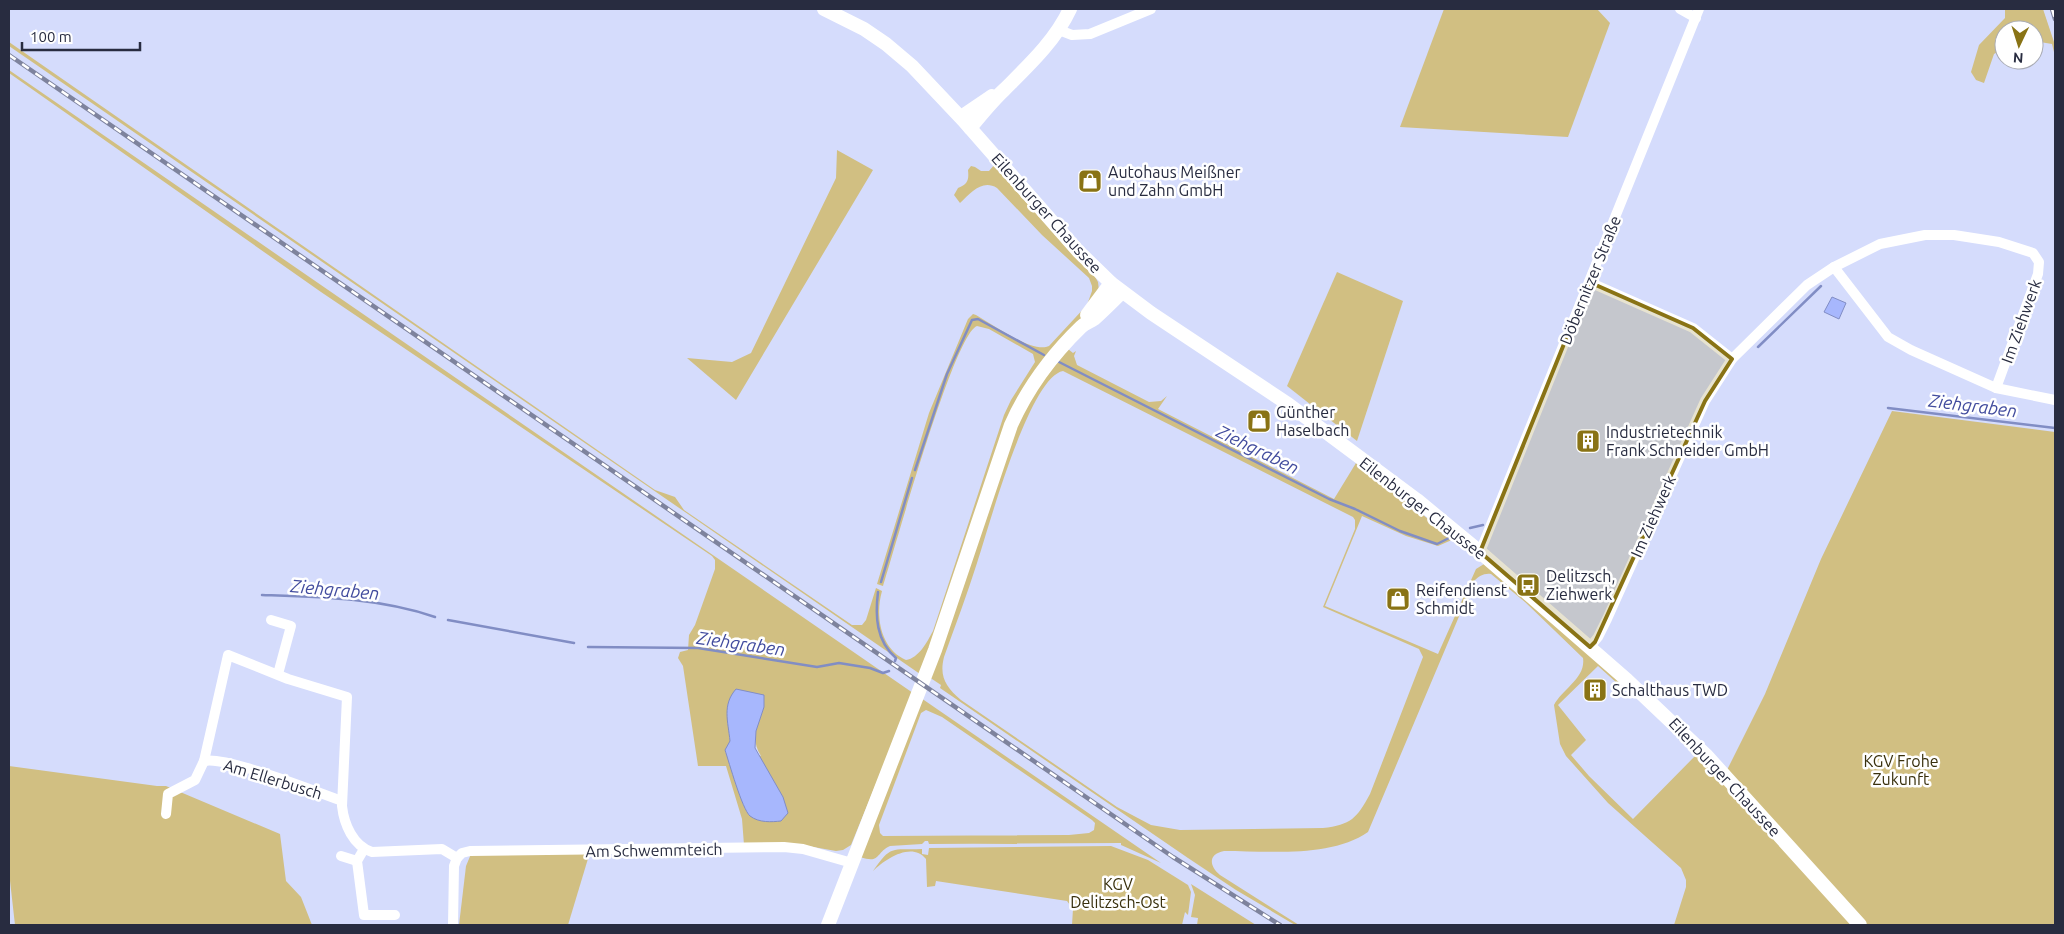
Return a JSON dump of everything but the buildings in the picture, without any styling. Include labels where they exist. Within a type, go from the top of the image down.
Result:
[{"type":"main road","name":"Eilenburger Chaussee","points":[[824,9],[864,30],[903,57],[965,123],[1078,251],[1117,287],[1151,313],[1288,404],[1417,500],[1480,552],[1648,698],[1689,738],[1860,925]]},
{"type":"main road","points":[[965,123],[1032,62],[1059,30],[1070,9]]},
{"type":"main road","points":[[828,925],[935,650],[1016,413],[1026,392],[1043,369],[1083,325],[1092,321],[1117,287]]},
{"type":"street","points":[[1059,30],[1072,35],[1090,34],[1151,9]]},
{"type":"street","points":[[1680,9],[1697,13]]},
{"type":"street","name":"Döbernitzer Straße","points":[[1480,552],[1697,13]]},
{"type":"street","name":"Im Ziehwerk","points":[[1590,647],[1598,637],[1607,618],[1705,400],[1732,359],[1807,285],[1834,267],[1880,244],[1925,235],[1954,235],[1999,242],[2033,253],[2039,262],[2038,274],[1996,388]]},
{"type":"street","points":[[1834,267],[1888,337],[1910,350],[1996,388],[2055,400]]},
{"type":"street","points":[[1589,282],[1693,328],[1732,359]]},
{"type":"street","points":[[271,620],[291,626],[278,674]]},
{"type":"street","name":"Am Ellerbusch","points":[[166,814],[168,794],[195,780],[204,761],[228,655],[347,697],[342,801],[344,820],[364,849]]},
{"type":"street","name":"Am Ellerbusch","points":[[204,761],[209,760],[237,765],[342,801]]},
{"type":"street","name":"Am Schwemmteich","points":[[457,858],[462,853],[470,851],[784,847],[803,849],[852,862]]},
{"type":"street","points":[[395,915],[364,915],[357,861],[364,849],[372,852],[442,849],[457,858],[454,866],[453,925]]},
{"type":"street","points":[[341,856],[357,861]]},
{"type":"highlighted area","points":[[1589,282],[1693,328],[1732,359],[1705,401],[1595,642],[1590,647],[1480,552]]},
{"type":"green space","points":[[1444,9],[1597,9],[1610,23],[1568,137],[1400,127]]},
{"type":"green space","points":[[2005,9],[2043,9],[2055,45],[2055,56],[2052,44],[2044,43],[2044,20],[2003,20],[2005,18]]},
{"type":"green space","points":[[1994,29],[1994,54],[1984,83],[1976,80],[1971,72],[1979,45]]},
{"type":"green space","points":[[9,42],[655,490],[675,497],[684,510],[852,625],[862,625],[866,620],[876,588],[882,591],[879,610],[885,640],[897,655],[906,660],[919,653],[933,631],[1004,415],[1011,400],[1035,362],[1033,354],[989,329],[977,326],[967,338],[954,365],[940,403],[883,586],[877,584],[929,413],[968,319],[973,314],[976,315],[1023,342],[1033,346],[1049,346],[1087,305],[1092,291],[1089,278],[1042,235],[997,188],[986,185],[977,188],[960,203],[954,195],[958,188],[967,181],[968,170],[971,166],[981,171],[989,171],[995,164],[1094,275],[1098,282],[1099,291],[1084,316],[1034,374],[920,674],[9,46]]},
{"type":"green space","points":[[9,70],[913,693],[851,845],[843,850],[836,851],[802,845],[744,845],[742,819],[726,766],[698,766],[683,666],[678,658],[680,652],[688,650],[689,635],[695,625],[715,569],[715,560],[712,556],[321,292],[9,73]],"holes":[[[764,707],[757,725],[755,738],[761,756],[730,741],[729,732]]]},
{"type":"green space","points":[[837,150],[873,170],[736,400],[687,358],[732,362],[751,353],[836,178]]},
{"type":"green space","points":[[1337,272],[1403,301],[1357,441],[1287,386]]},
{"type":"green space","name":"KGV Frohe Zukunft","points":[[1068,349],[1073,353],[1076,351],[1074,356],[1077,365],[1149,402],[1161,401],[1167,396],[1158,409],[1334,499],[1356,463],[1454,539],[1438,546],[1406,536],[1362,516],[1325,606],[1438,654],[1476,569],[1484,564],[1620,681],[1618,684],[1598,666],[1558,705],[1586,740],[1571,755],[1589,776],[1633,819],[1696,755],[1721,782],[1765,694],[1821,559],[1892,411],[2055,432],[2055,925],[1674,925],[1686,887],[1686,880],[1681,868],[1608,803],[1566,756],[1560,744],[1554,705],[1581,672],[1583,658],[1525,602],[1491,574],[1488,574],[1482,575],[1474,581],[1368,832],[1336,846],[1279,852],[1224,851],[1213,858],[1212,864],[1216,872],[1299,925],[1295,925],[1236,890],[1188,858],[940,688],[941,685],[929,677],[1025,403]],"holes":[[[1063,371],[1353,517],[1355,529],[1323,607],[1419,649],[1423,657],[1370,794],[1357,815],[1340,825],[1323,828],[1180,830],[1151,825],[1117,807],[961,700],[951,691],[943,676],[944,657],[1011,457],[1037,399],[1050,380]]]},
{"type":"green space","points":[[921,698],[1161,863],[1121,845],[1121,843],[929,844],[928,841],[925,841],[922,844],[890,846],[877,857],[871,859],[860,857]],"holes":[[[926,710],[942,717],[1092,820],[1095,823],[1094,830],[1089,833],[1069,835],[883,836],[880,833],[879,825],[921,713]]]},
{"type":"green space","points":[[9,766],[166,786],[280,834],[286,881],[301,897],[312,925],[15,925],[9,872]]},
{"type":"green space","points":[[1111,846],[1148,860],[1188,885],[1191,892],[1188,915],[1185,912],[1182,925],[1072,925],[1073,909],[1067,901],[936,881],[935,886],[927,887],[926,859],[914,852],[906,852],[891,857],[873,871],[888,853],[898,850],[922,849],[922,854],[928,855],[929,848]]},
{"type":"green space","points":[[590,852],[568,925],[459,925],[466,866],[471,854]]},
{"type":"green space","name":"KGV Delitzsch-Ost","points":[[1191,884],[1256,925],[1197,925],[1198,918],[1191,917],[1195,895]]},
{"type":"water","points":[[1832,297],[1846,303],[1839,319],[1824,312]]},
{"type":"water","points":[[736,689],[764,695],[764,707],[756,731],[755,748],[783,797],[788,813],[781,821],[761,821],[750,816],[736,785],[725,750],[730,741],[727,707]]},
{"type":"waterway","points":[[1758,347],[1821,286]]},
{"type":"waterway","name":"Ziehgraben","points":[[915,470],[947,374],[972,320],[978,319],[1044,355]]},
{"type":"waterway","name":"Ziehgraben","points":[[1059,362],[1329,499],[1355,509],[1400,531],[1437,544],[1449,538]]},
{"type":"waterway","name":"Ziehgraben","points":[[1888,408],[2055,428]]},
{"type":"waterway","name":"Ziehgraben","points":[[881,582],[912,478]]},
{"type":"waterway","name":"Ziehgraben","points":[[1470,528],[1483,525]]},
{"type":"waterway","name":"Ziehgraben","points":[[878,592],[878,628],[884,644],[896,658],[895,661]]},
{"type":"waterway","name":"Ziehgraben","points":[[262,595],[371,602],[435,617]]},
{"type":"waterway","name":"Ziehgraben","points":[[448,620],[574,643]]},
{"type":"waterway","name":"Ziehgraben","points":[[588,647],[698,648],[817,667],[839,663],[870,668],[883,673],[889,671]]},
{"type":"railway","points":[[2052,9],[2055,19]]},
{"type":"railway","points":[[9,55],[1173,857],[1280,925]]},
{"type":"place","name":"Autohaus Meißner und Zahn GmbH","points":[[1090,181]]},
{"type":"place","name":"Günther Haselbach","points":[[1259,421]]},
{"type":"place","name":"Industrietechnik Frank Schneider GmbH","points":[[1588,441]]},
{"type":"place","name":"Delitzsch, Ziehwerk","points":[[1528,585]]},
{"type":"place","name":"Reifendienst Schmidt","points":[[1398,599]]},
{"type":"place","name":"Schalthaus TWD","points":[[1595,690]]}]
